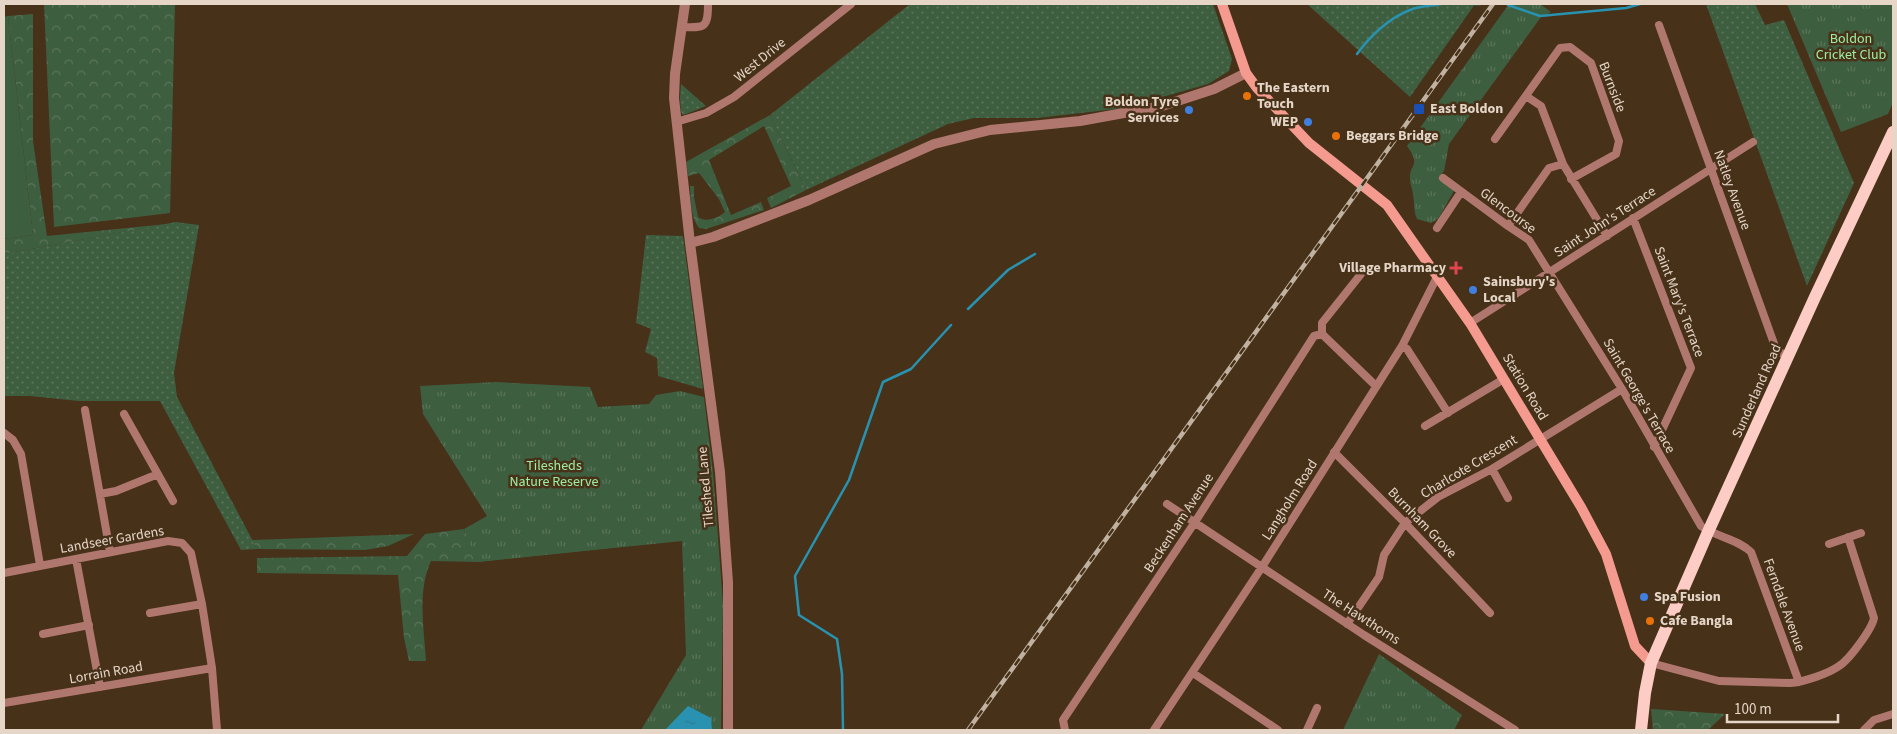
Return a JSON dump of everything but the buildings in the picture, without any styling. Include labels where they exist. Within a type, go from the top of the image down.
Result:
[{"type":"main road","name":"Station Road","points":[[1222,4],[1246,73],[1256,88],[1309,144],[1387,205],[1436,277],[1470,322],[1581,506],[1606,554],[1635,646],[1651,664]]},
{"type":"main road","name":"Sunderland Road","points":[[1641,730],[1644,693],[1651,664],[1708,532],[1893,132]]},
{"type":"street","name":"Tileshed Lane","points":[[685,4],[675,74],[674,98],[690,243],[720,472],[728,582],[728,730]]},
{"type":"street","points":[[682,27],[699,27],[704,25],[708,21],[708,4]]},
{"type":"street","name":"West Drive","points":[[676,122],[706,113],[734,96],[851,4]]},
{"type":"street","name":"Natley Avenue","points":[[1659,25],[1776,349],[1788,358]]},
{"type":"street","name":"Burnside","points":[[1495,139],[1560,48],[1570,46],[1591,62],[1619,141],[1616,154],[1571,179]]},
{"type":"street","points":[[690,243],[714,237],[809,200],[934,144],[990,130],[1080,121],[1162,106],[1214,89],[1246,73]]},
{"type":"street","points":[[1526,96],[1541,106],[1563,164],[1606,236]]},
{"type":"street","name":"Saint John's Terrace","points":[[1470,322],[1752,142]]},
{"type":"street","points":[[1508,226],[1549,168],[1563,164]]},
{"type":"street","name":"Glencourse","points":[[1443,178],[1530,240],[1551,272]]},
{"type":"street","points":[[1437,228],[1461,192]]},
{"type":"street","name":"Saint Mary's Terrace","points":[[1634,218],[1691,368],[1654,447]]},
{"type":"street","name":"Saint George's Terrace","points":[[1551,272],[1622,389],[1701,526],[1708,532]]},
{"type":"street","points":[[1361,274],[1322,323],[1322,334],[1376,386]]},
{"type":"street","name":"Langholm Road","points":[[1154,730],[1262,567],[1402,346],[1436,277]]},
{"type":"street","name":"Beckenham Avenue","points":[[1065,730],[1064,720],[1314,336],[1322,334]]},
{"type":"street","points":[[1402,346],[1406,349],[1448,413]]},
{"type":"street","points":[[1425,426],[1504,379]]},
{"type":"street","name":"Charlcote Crescent","points":[[1347,624],[1379,577],[1384,555],[1405,523],[1438,497],[1492,469],[1622,389]]},
{"type":"street","points":[[85,410],[110,552]]},
{"type":"street","points":[[124,414],[173,501]]},
{"type":"street","points":[[4,433],[14,440],[21,454],[40,565]]},
{"type":"street","name":"Burnham Grove","points":[[1334,452],[1405,523],[1490,613]]},
{"type":"street","points":[[1492,469],[1508,498]]},
{"type":"street","points":[[100,494],[116,491],[158,474]]},
{"type":"street","name":"The Hawthorns","points":[[1167,504],[1347,624],[1515,730]]},
{"type":"street","name":"Ferndale Avenue","points":[[1708,532],[1744,546],[1751,552],[1798,682]]},
{"type":"street","points":[[1829,544],[1861,533]]},
{"type":"street","points":[[1651,664],[1719,681],[1798,682],[1838,667],[1870,630],[1874,618],[1848,537]]},
{"type":"street","name":"Landseer Gardens","points":[[4,573],[168,542],[182,543],[191,553],[202,604],[212,668],[217,730]]},
{"type":"street","points":[[76,559],[100,687]]},
{"type":"street","points":[[150,613],[202,604]]},
{"type":"street","points":[[43,634],[89,625]]},
{"type":"street","name":"Lorrain Road","points":[[4,703],[212,668]]},
{"type":"street","points":[[1192,673],[1278,730]]},
{"type":"street","points":[[1307,730],[1317,708]]},
{"type":"street","points":[[1864,730],[1874,720],[1893,714]]},
{"type":"green space","points":[[44,4],[175,4],[170,213],[54,227]]},
{"type":"green space","points":[[910,4],[1213,4],[1232,59],[1229,71],[1208,84],[1124,108],[1037,118],[974,118],[948,124],[806,190],[770,115]]},
{"type":"green space","points":[[1307,4],[1475,4],[1410,97]]},
{"type":"green space","points":[[1509,4],[1540,4],[1551,12],[1541,17],[1449,144],[1444,171],[1439,177],[1454,191],[1438,219],[1431,223],[1417,219],[1410,183],[1414,158],[1407,146]]},
{"type":"green space","points":[[1706,4],[1755,4],[1765,25],[1784,20],[1854,183],[1807,286]]},
{"type":"green space","name":"Boldon Cricket Club","points":[[1787,4],[1893,4],[1893,102],[1888,114],[1841,132]]},
{"type":"green space","points":[[33,14],[33,141],[47,236],[167,224],[4,254],[4,239],[33,235],[8,16]]},
{"type":"green space","points":[[8,16],[33,235],[4,239],[4,17]]},
{"type":"green space","points":[[681,84],[706,106],[683,115],[680,98]]},
{"type":"green space","points":[[770,115],[806,190],[771,208],[767,198],[791,186],[764,126],[709,160],[731,215],[761,202],[764,210],[706,229],[699,228],[692,214],[690,186],[694,186],[698,217],[705,220],[712,219],[725,212],[719,199],[699,173],[688,176],[686,162]]},
{"type":"green space","points":[[176,222],[199,225],[174,373],[177,397],[257,549],[241,550],[160,401],[79,401],[30,396],[4,396],[4,254]]},
{"type":"green space","points":[[646,235],[683,236],[703,389],[658,376],[657,358],[645,352],[651,329],[636,323]]},
{"type":"green space","name":"Tilesheds Nature Reserve","points":[[496,382],[590,387],[598,407],[649,404],[656,395],[680,391],[704,397],[713,472],[723,604],[721,730],[641,730],[686,655],[682,541],[477,562],[464,529],[487,516],[423,414],[420,386]]},
{"type":"green space","points":[[464,529],[472,547],[676,541],[478,562],[431,561],[424,585],[423,597],[426,661],[409,661],[404,638],[398,575],[257,573],[257,558],[407,556],[425,534]]},
{"type":"green space","points":[[414,534],[388,546],[365,550],[257,549],[252,540]]},
{"type":"green space","points":[[1379,654],[1462,715],[1454,730],[1343,730]]},
{"type":"green space","points":[[1651,709],[1725,714],[1708,730],[1653,730]]},
{"type":"water","points":[[688,706],[711,718],[712,730],[665,730]]},
{"type":"waterway","points":[[1357,54],[1374,34],[1402,13],[1421,7],[1441,4]]},
{"type":"waterway","points":[[1475,4],[1480,4]]},
{"type":"waterway","points":[[1508,5],[1540,16],[1626,8],[1640,4]]},
{"type":"waterway","points":[[968,309],[1008,270],[1035,254]]},
{"type":"waterway","points":[[843,730],[842,674],[837,639],[799,615],[795,576],[849,480],[883,382],[911,369],[951,325]]},
{"type":"railway","points":[[968,730],[1493,4]]},
{"type":"place","name":"The Eastern Touch","points":[[1247,96]]},
{"type":"place","name":"East Boldon","points":[[1419,109]]},
{"type":"place","name":"Boldon Tyre Services","points":[[1189,110]]},
{"type":"place","name":"WEP","points":[[1308,122]]},
{"type":"place","name":"Beggars Bridge","points":[[1336,136]]},
{"type":"place","name":"Village Pharmacy","points":[[1456,268]]},
{"type":"place","name":"Sainsbury's Local","points":[[1473,290]]},
{"type":"place","name":"Spa Fusion","points":[[1644,597]]},
{"type":"place","name":"Cafe Bangla","points":[[1650,621]]}]
